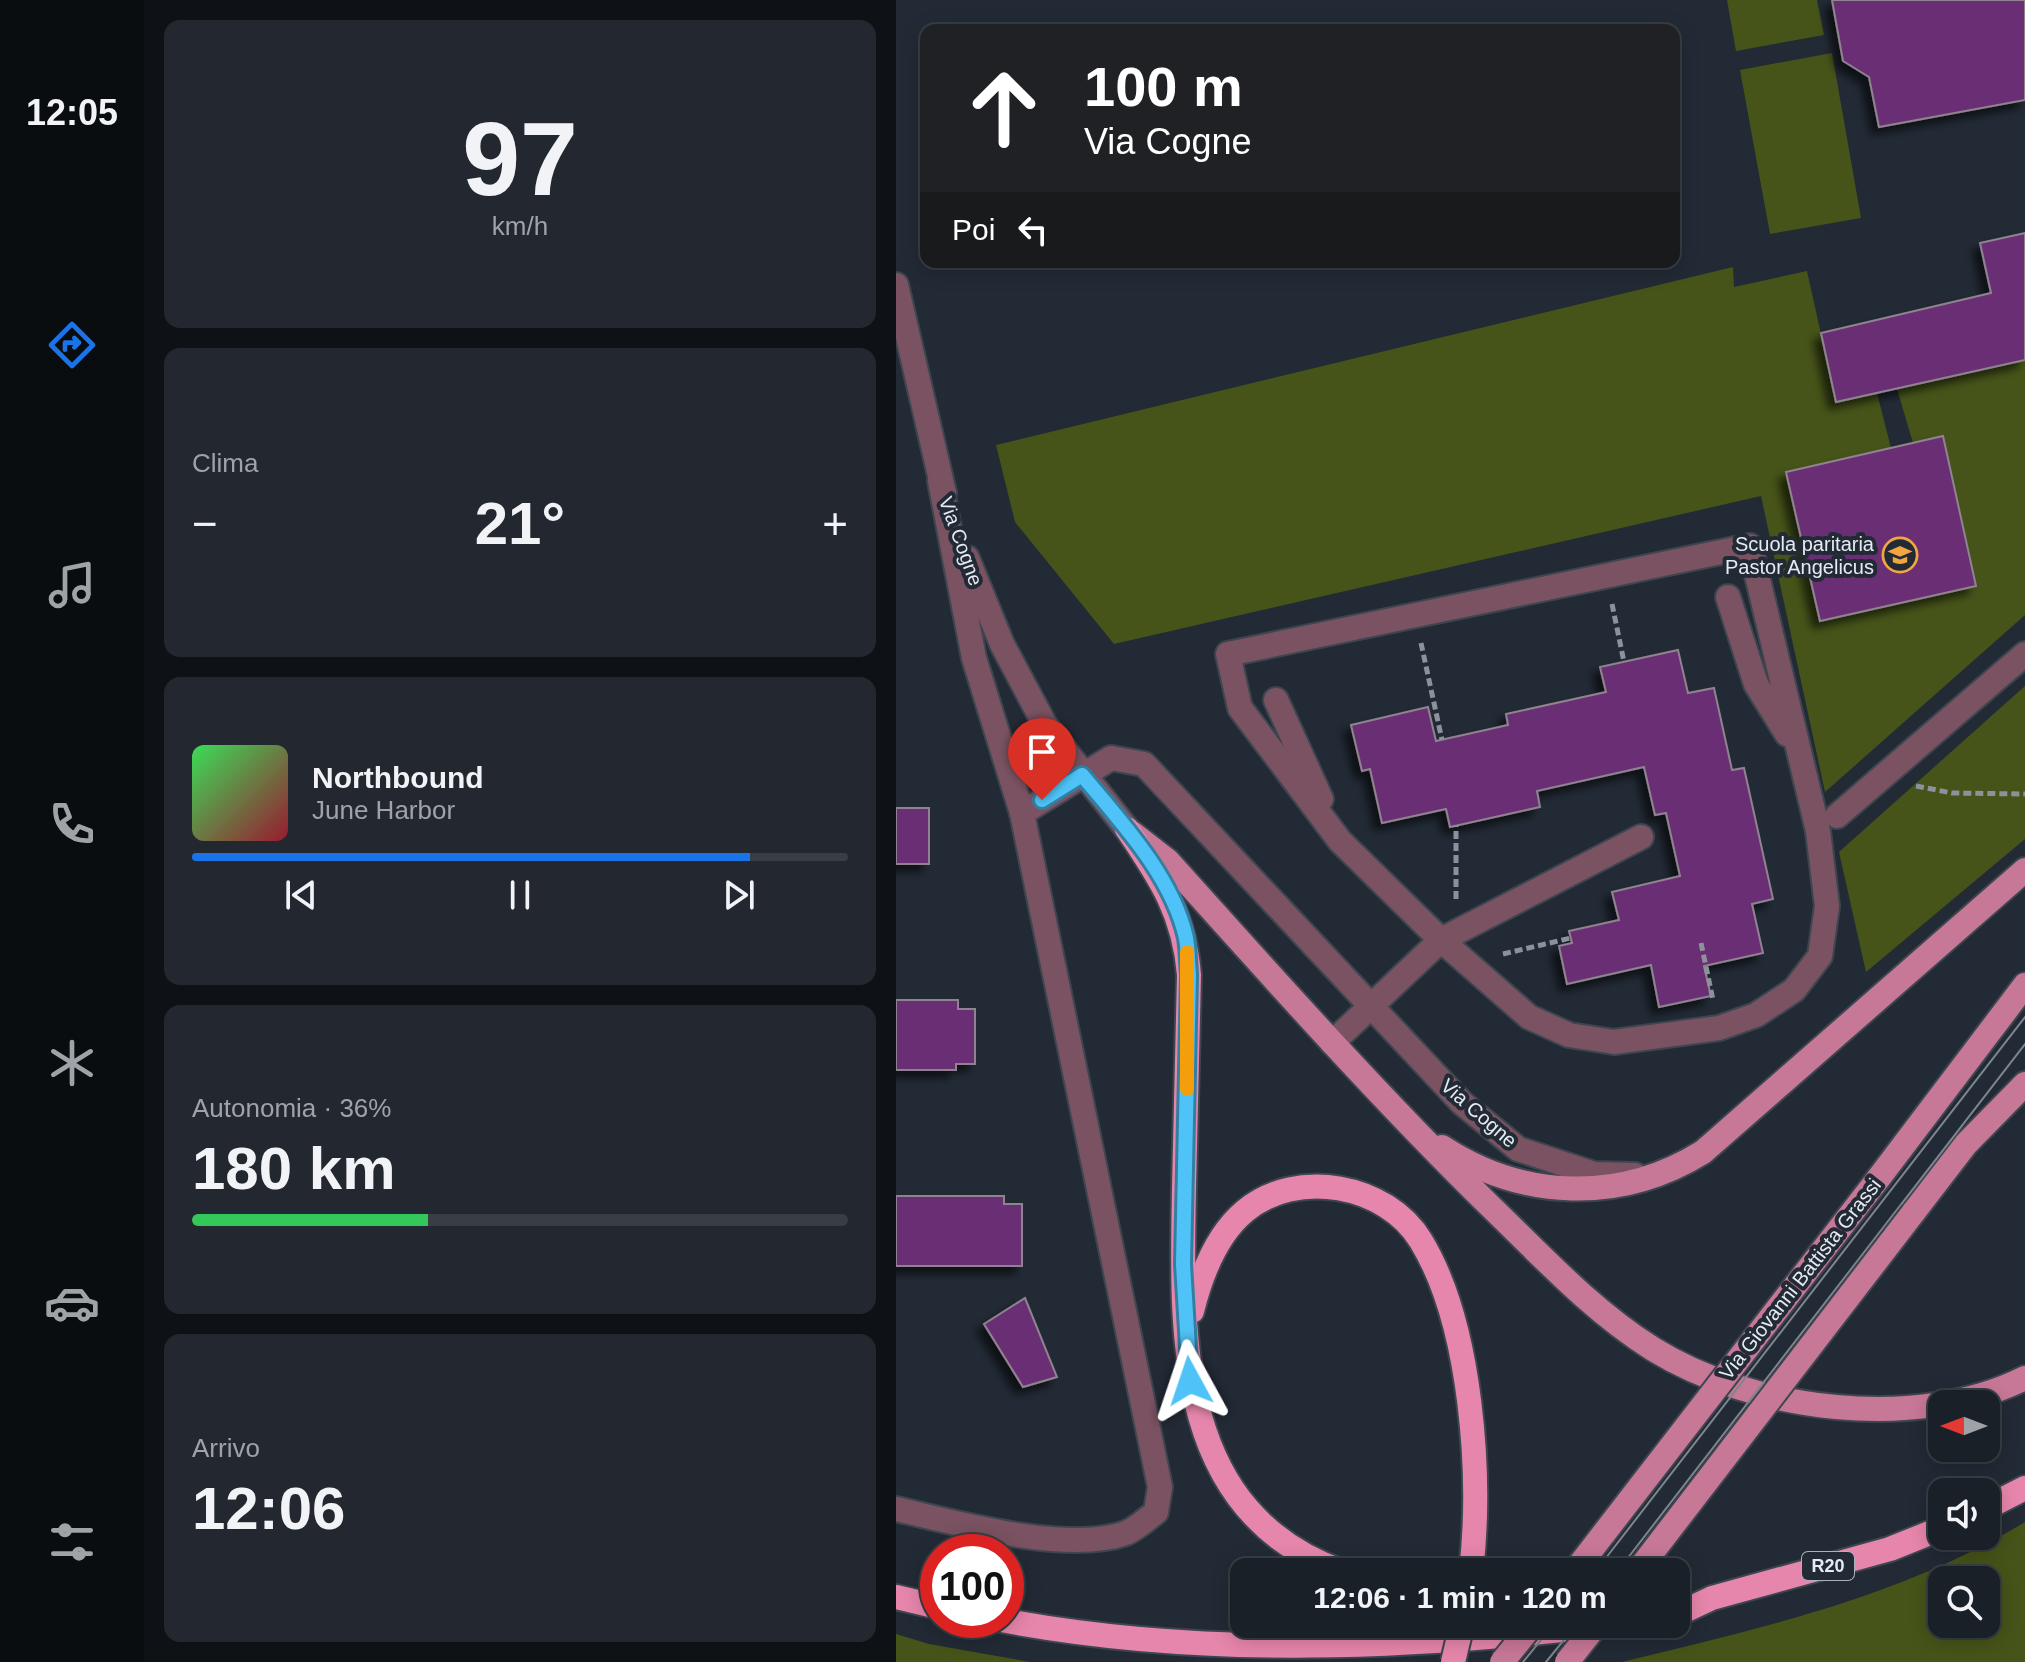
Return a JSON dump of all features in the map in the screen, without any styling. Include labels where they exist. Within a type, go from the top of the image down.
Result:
[{"type":"highway","points":[[1127,829],[1174,903],[1186,938],[1189,975],[1183,1264],[1190,1381],[1205,1438],[1245,1508],[1267,1531],[1311,1558]]},
{"type":"highway","points":[[1187,1349],[1201,1278],[1230,1225],[1262,1200],[1282,1192],[1322,1187],[1367,1196],[1404,1220],[1431,1258],[1454,1333],[1475,1449],[1472,1558]]},
{"type":"highway","points":[[2000,1501],[2025,1488]]},
{"type":"highway","name":"R20","points":[[1690,1608],[1712,1598],[1890,1549],[1928,1534]]},
{"type":"highway","points":[[896,1597],[920,1603]]},
{"type":"highway","points":[[1690,1598],[1712,1598]]},
{"type":"highway","points":[[1024,1623],[1141,1638],[1290,1644],[1436,1643],[1497,1638]]},
{"type":"highway","points":[[1453,1662],[1459,1638]]},
{"type":"main road","points":[[1127,829],[1168,861],[1400,1118],[1593,1307],[1655,1351],[1731,1383],[1814,1406],[1848,1409],[1926,1405],[1973,1396],[2025,1378]]},
{"type":"main road","points":[[1400,1118],[1458,1157],[1508,1181],[1531,1187],[1592,1189],[1661,1173],[1703,1152],[2025,870]]},
{"type":"main road","name":"Via Giovanni Battista Grassi","points":[[1585,1558],[2025,985]]},
{"type":"main road","points":[[1648,1558],[1966,1144],[2023,1087]]},
{"type":"main road","points":[[1502,1662],[1522,1638]]},
{"type":"main road","points":[[1567,1662],[1586,1638]]},
{"type":"street","name":"Via Cogne","points":[[896,285],[940,481],[984,605],[1045,725],[1127,829]]},
{"type":"street","points":[[896,1509],[971,1527],[1075,1540],[1127,1533],[1156,1512],[1160,1487],[1022,813],[974,658],[940,481]]},
{"type":"street","points":[[1750,546],[1818,831],[1827,906],[1820,956],[1794,990],[1756,1015],[1719,1028],[1614,1042],[1569,1035],[1529,1017],[1467,962],[1448,936],[1340,841],[1240,708],[1228,654],[1415,615],[1750,546]]},
{"type":"street","points":[[1728,597],[1756,684],[1799,752]]},
{"type":"street","points":[[1837,816],[1883,780],[2025,654]]},
{"type":"street","points":[[1276,700],[1340,841]]},
{"type":"street","name":"Via Cogne","points":[[1082,775],[1111,758],[1144,764],[1462,1103],[1518,1149],[1594,1174],[1661,1173]]},
{"type":"street","points":[[1022,813],[1082,775]]},
{"type":"street","points":[[1332,1043],[1448,936],[1641,837]]},
{"type":"path","points":[[1606,576],[1624,662]]},
{"type":"path","points":[[1415,615],[1442,740]]},
{"type":"path","points":[[1883,780],[1952,793],[2025,794]]},
{"type":"path","points":[[1448,936],[1456,826]]},
{"type":"path","points":[[1467,962],[1571,938]]},
{"type":"path","points":[[1701,943],[1719,1028]]},
{"type":"green space","points":[[1727,0],[1817,0],[1824,35],[1736,51]]},
{"type":"green space","points":[[1832,53],[1861,218],[1770,234],[1740,70]]},
{"type":"green space","points":[[1733,267],[1734,287],[1807,271],[1836,402],[1877,393],[1891,448],[1787,472],[1820,620],[1976,586],[1943,437],[1913,443],[1897,389],[2025,360],[2025,615],[1825,792],[1761,496],[1114,644],[1015,522],[996,445]]},
{"type":"green space","points":[[2025,686],[2025,839],[1866,972],[1839,852]]},
{"type":"green space","points":[[2025,1522],[2025,1662],[1622,1662],[1777,1623],[1880,1590],[1928,1571],[1928,1638],[2000,1638],[2000,1566],[1939,1566],[1975,1550],[2000,1550],[2000,1536]]},
{"type":"green space","points":[[896,1634],[929,1644],[1030,1662],[896,1662]]},
{"type":"building","points":[[1832,0],[2025,0],[2025,100],[1879,127],[1869,77],[1843,61]]},
{"type":"building","points":[[2025,233],[2025,360],[1836,402],[1821,333],[1991,293],[1980,243]]},
{"type":"building","points":[[1943,436],[1976,586],[1820,621],[1786,472]]},
{"type":"building","points":[[1678,650],[1688,693],[1714,688],[1732,770],[1744,768],[1773,899],[1752,904],[1763,953],[1704,966],[1711,996],[1659,1007],[1651,965],[1567,984],[1559,946],[1572,943],[1569,931],[1619,920],[1612,892],[1680,876],[1666,813],[1655,815],[1644,767],[1537,791],[1540,807],[1450,827],[1446,809],[1382,823],[1370,769],[1362,771],[1351,725],[1428,707],[1436,741],[1508,725],[1506,714],[1606,692],[1600,667]]},
{"type":"building","points":[[896,808],[929,808],[929,864],[896,864]]},
{"type":"building","points":[[896,1000],[958,1000],[958,1009],[975,1009],[975,1064],[956,1064],[956,1070],[896,1070]]},
{"type":"building","points":[[896,1196],[1004,1196],[1004,1204],[1022,1204],[1022,1266],[896,1266]]},
{"type":"building","points":[[1025,1298],[1057,1377],[1023,1387],[984,1324]]},
{"type":"tram line","points":[[1606,1558],[2025,1017]]},
{"type":"tram line","points":[[1628,1558],[2025,1044]]},
{"type":"tram line","points":[[1523,1662],[1543,1638]]},
{"type":"tram line","points":[[1546,1662],[1566,1638]]},
{"type":"slow traffic","points":[[1187,952],[1187,1089]]},
{"type":"place","name":"Scuola paritaria Pastor Angelicus","points":[[1900,555]]},
{"type":"route","points":[[1042,800],[1082,775],[1127,829],[1152,866],[1174,903],[1186,938],[1189,975],[1183,1264],[1190,1381]]}]
